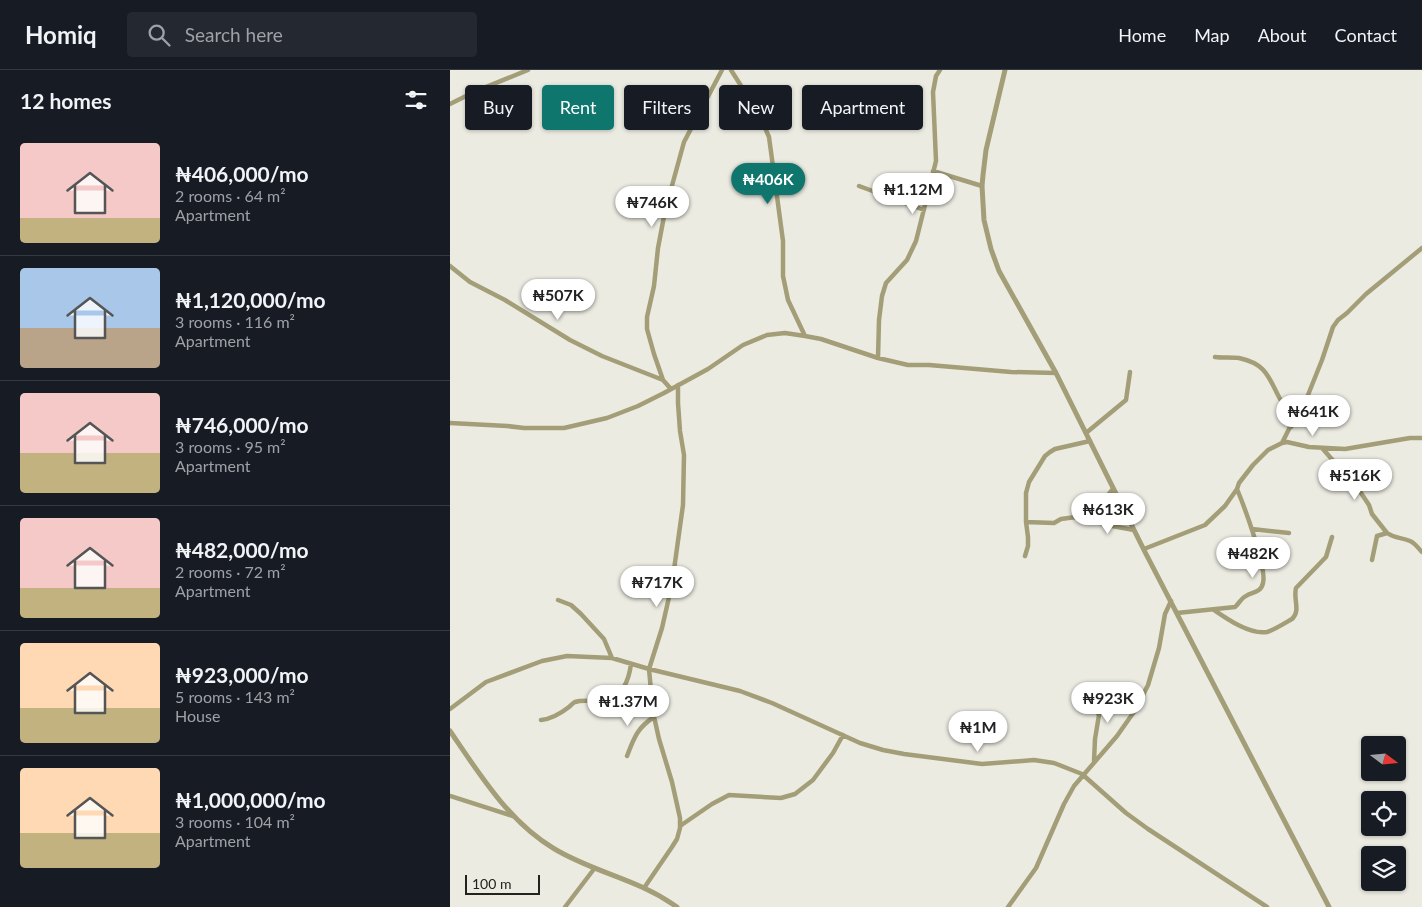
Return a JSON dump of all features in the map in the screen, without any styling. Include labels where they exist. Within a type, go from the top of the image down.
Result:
[{"type":"street","points":[[450,104],[476,91],[528,70]]},
{"type":"street","points":[[671,389],[663,380],[654,354],[647,329],[648,310],[654,286],[658,248],[665,211],[684,142],[722,70]]},
{"type":"street","points":[[731,70],[759,114],[769,137],[783,241],[783,276],[788,300],[805,336]]},
{"type":"street","points":[[934,70],[936,76]]},
{"type":"street","points":[[878,358],[882,296],[886,283],[907,260],[916,242],[936,161],[933,92],[936,76],[940,70]]},
{"type":"street","points":[[1005,70],[986,150],[982,186],[984,220],[991,249],[1000,271],[1056,373],[1134,530],[1329,907]]},
{"type":"street","points":[[933,170],[982,186]]},
{"type":"street","points":[[859,186],[924,210]]},
{"type":"street","points":[[1291,427],[1300,415],[1338,320],[1366,294],[1422,248]]},
{"type":"street","points":[[450,266],[470,282],[505,300],[570,340],[602,356],[663,380]]},
{"type":"street","points":[[450,423],[524,428],[564,428],[607,418],[638,406],[708,369],[742,345],[767,335],[785,333],[821,339],[878,358],[908,365],[1056,373]]},
{"type":"street","points":[[1215,357],[1237,358],[1251,362],[1260,367],[1271,378],[1283,405],[1293,421],[1282,443]]},
{"type":"street","points":[[1086,433],[1126,400],[1130,372]]},
{"type":"street","points":[[644,888],[677,839],[680,826],[672,782],[654,717],[649,669],[662,628],[672,584],[683,505],[684,455],[680,431],[678,385]]},
{"type":"street","points":[[1144,549],[1205,524],[1225,506],[1239,483],[1258,460],[1268,450],[1282,443],[1345,449],[1410,438],[1422,438]]},
{"type":"street","points":[[1025,556],[1028,546],[1026,494],[1030,482],[1045,456],[1055,449],[1090,441]]},
{"type":"street","points":[[1322,448],[1360,490],[1372,514],[1387,533],[1393,537],[1410,540],[1422,552]]},
{"type":"street","points":[[1090,518],[1114,489]]},
{"type":"street","points":[[1177,613],[1235,607],[1247,594],[1254,594],[1263,583],[1263,570],[1252,529],[1237,489]]},
{"type":"street","points":[[1026,522],[1054,522],[1076,517],[1090,518],[1093,521],[1134,530]]},
{"type":"street","points":[[1252,529],[1289,533]]},
{"type":"street","points":[[1372,560],[1377,536],[1387,533]]},
{"type":"street","points":[[1213,609],[1235,624],[1256,632],[1268,632],[1292,619],[1297,612],[1296,588],[1326,558],[1332,537]]},
{"type":"street","points":[[558,600],[571,605],[581,614],[604,640],[612,658]]},
{"type":"street","points":[[1008,907],[1036,868],[1064,804],[1074,786],[1117,736],[1136,709],[1148,685],[1165,614],[1171,601]]},
{"type":"street","points":[[450,709],[486,682],[542,661],[567,656],[612,658],[740,691],[772,703],[842,735],[883,750],[982,764],[1034,760],[1054,763],[1084,775],[1126,813],[1148,829],[1267,907]]},
{"type":"street","points":[[541,720],[557,716],[576,702],[605,701],[616,697],[623,690],[630,676],[631,664]]},
{"type":"street","points":[[1083,708],[1097,712],[1100,715],[1095,740],[1094,762]]},
{"type":"street","points":[[627,756],[634,735],[645,723],[654,717]]},
{"type":"street","points":[[450,731],[499,799],[539,840],[574,860],[644,888],[678,907]]},
{"type":"street","points":[[680,826],[729,795],[781,798],[795,794],[813,780],[833,753],[842,735]]},
{"type":"street","points":[[450,796],[515,816]]},
{"type":"street","points":[[566,907],[594,869]]}]
